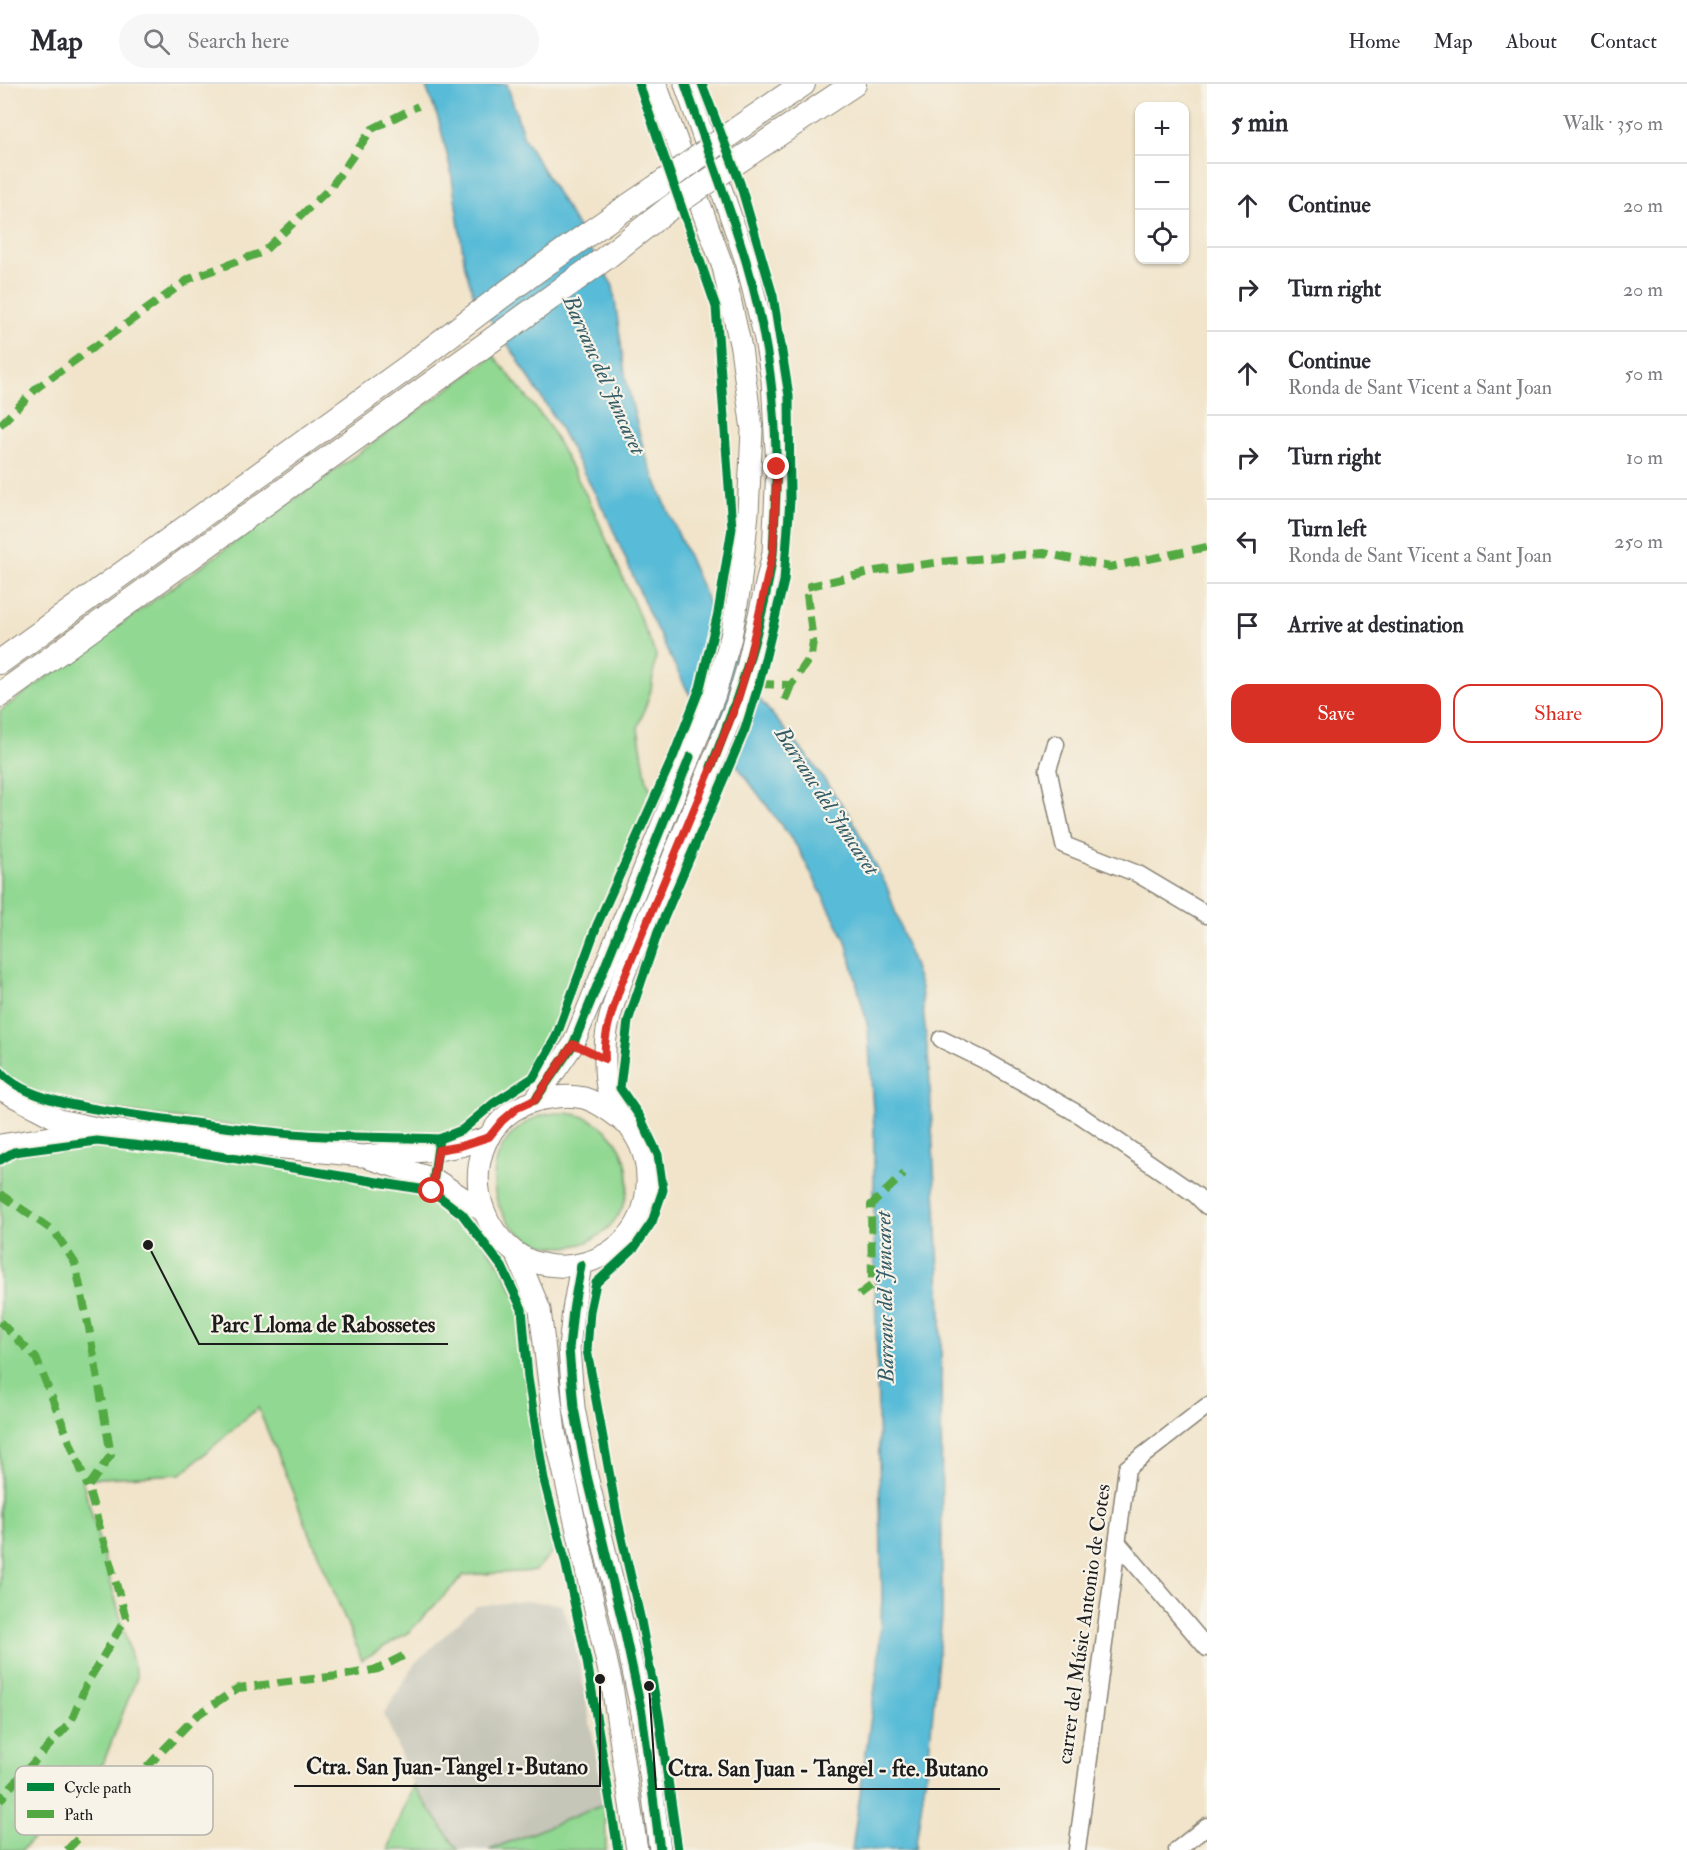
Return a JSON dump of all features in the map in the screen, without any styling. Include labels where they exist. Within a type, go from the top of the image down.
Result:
[{"type":"highway","points":[[0,662],[408,367],[592,230],[803,84]]},
{"type":"highway","points":[[0,696],[604,259],[672,206],[854,84]]},
{"type":"main road","points":[[535,1100],[573,1044],[715,694],[740,587],[748,513],[752,430],[741,348],[723,267],[656,84]]},
{"type":"main road","points":[[626,1124],[606,1108],[584,1098],[560,1096],[535,1100],[517,1108],[489,1137],[480,1160],[477,1186],[483,1211],[496,1234],[516,1252],[536,1262],[558,1266],[581,1265],[605,1256],[625,1240],[639,1219],[647,1195],[647,1169],[640,1145],[607,1088],[604,1049],[610,1019],[637,942],[736,705],[747,668],[773,552],[777,467],[772,380],[765,339],[746,261],[685,84]]},
{"type":"main road","points":[[0,1089],[59,1120],[101,1129],[362,1156],[438,1150],[461,1146],[489,1137]]},
{"type":"main road","points":[[0,1145],[101,1129]]},
{"type":"main road","points":[[362,1156],[434,1179],[483,1211]]},
{"type":"main road","points":[[516,1252],[540,1310],[555,1433],[612,1685],[637,1850]]},
{"type":"main road","points":[[581,1265],[569,1349],[574,1408],[587,1476],[642,1713],[660,1850]]},
{"type":"street","points":[[1056,744],[1048,769],[1064,845],[1138,874],[1207,915]]},
{"type":"street","points":[[941,1039],[984,1060],[1080,1115],[1196,1195],[1207,1206]]},
{"type":"street","name":"carrer del Músic Antonio de Cotes","points":[[1077,1850],[1127,1468],[1207,1406]]},
{"type":"street","points":[[1117,1542],[1207,1648]]},
{"type":"street","points":[[1177,1850],[1207,1826]]},
{"type":"shaded area","points":[[524,1601],[562,1604],[575,1641],[605,1804],[489,1850],[458,1850],[413,1785],[384,1714],[416,1662],[476,1606]]},
{"type":"green space","points":[[494,356],[548,424],[591,504],[656,655],[651,690],[638,728],[647,782],[655,797],[597,925],[556,1037],[534,1077],[494,1103],[462,1130],[439,1139],[293,1134],[74,1105],[26,1090],[6,1079],[0,1071],[0,711]]},
{"type":"green space","points":[[561,1113],[587,1118],[608,1133],[623,1154],[628,1180],[623,1206],[608,1227],[587,1242],[561,1247],[535,1242],[514,1227],[499,1206],[494,1180],[499,1154],[514,1133],[535,1118]]},
{"type":"green space","points":[[97,1141],[195,1152],[432,1191],[462,1214],[502,1267],[522,1309],[528,1378],[544,1480],[561,1543],[535,1571],[464,1575],[409,1632],[362,1660],[258,1408],[181,1474],[82,1479],[137,1677],[104,1761],[99,1766],[15,1766],[15,1835],[36,1835],[22,1850],[0,1850],[0,1160],[10,1155]]},
{"type":"green space","points":[[413,1785],[458,1850],[388,1850]]},
{"type":"green space","points":[[605,1804],[606,1850],[489,1850]]},
{"type":"water","name":"Barranc del Juncaret","points":[[425,84],[507,84],[524,138],[613,286],[626,380],[644,452],[711,608],[730,648],[761,701],[811,761],[850,816],[887,887],[921,988],[929,1066],[941,1311],[942,1616],[929,1753],[915,1850],[852,1850],[878,1666],[882,1598],[874,1129],[868,1028],[846,941],[798,848],[710,729],[686,688],[651,618],[607,516],[555,419],[474,296],[465,267],[451,171],[439,121]]},
{"type":"marked path","points":[[0,425],[38,387],[189,279],[263,252],[331,187],[372,129],[418,106]]},
{"type":"marked path","points":[[759,684],[791,685],[811,656],[813,641],[806,587],[875,571],[941,562],[1044,553],[1110,567],[1207,547]]},
{"type":"marked path","points":[[785,700],[791,685]]},
{"type":"marked path","points":[[859,1295],[872,1285],[871,1205],[904,1174]]},
{"type":"marked path","points":[[0,1194],[55,1232],[75,1263],[111,1455],[88,1487],[126,1618],[86,1685],[71,1722],[30,1766]]},
{"type":"marked path","points":[[0,1322],[36,1358],[88,1487]]},
{"type":"marked path","points":[[148,1766],[196,1716],[238,1688],[378,1669],[403,1656]]},
{"type":"marked path","points":[[0,1801],[15,1782]]},
{"type":"marked path","points":[[67,1850],[81,1835]]},
{"type":"cycle path","points":[[618,1850],[587,1661],[565,1560],[544,1480],[528,1378],[522,1309],[502,1267],[462,1214],[432,1191],[439,1139],[462,1130],[494,1103],[534,1077],[556,1037],[597,925],[673,757],[700,688],[718,613],[732,528],[716,307],[639,84]]},
{"type":"cycle path","points":[[685,84],[732,216],[754,292],[767,354],[776,449],[773,549],[769,581],[748,662],[711,767]]},
{"type":"cycle path","points":[[678,1850],[659,1717],[641,1621],[618,1521],[587,1350],[590,1311],[596,1283],[635,1247],[652,1222],[663,1190],[658,1155],[640,1117],[620,1088],[628,1021],[658,932],[745,729],[759,684],[784,581],[790,500],[789,396],[773,296],[740,183],[702,84]]},
{"type":"cycle path","points":[[535,1100],[573,1045],[690,757]]},
{"type":"cycle path","points":[[0,1071],[27,1091],[46,1098],[107,1111],[292,1134],[439,1139]]},
{"type":"cycle path","points":[[0,1160],[14,1152],[97,1141],[195,1152],[432,1191]]},
{"type":"cycle path","points":[[581,1265],[569,1349],[574,1408],[587,1476],[642,1713],[660,1850]]},
{"type":"place","name":"Parc Lloma de Rabossetes","points":[[148,1245]]},
{"type":"place","name":"Ctra. San Juan-Tangel 1-Butano","points":[[600,1679]]},
{"type":"place","name":"Ctra. San Juan - Tangel - fte. Butano","points":[[649,1686]]},
{"type":"route","points":[[432,1191],[438,1150],[461,1146],[489,1137],[517,1108],[535,1100],[573,1044],[605,1059],[604,1049],[610,1019],[621,985],[711,768],[736,705],[747,668],[773,552],[777,467]]}]
